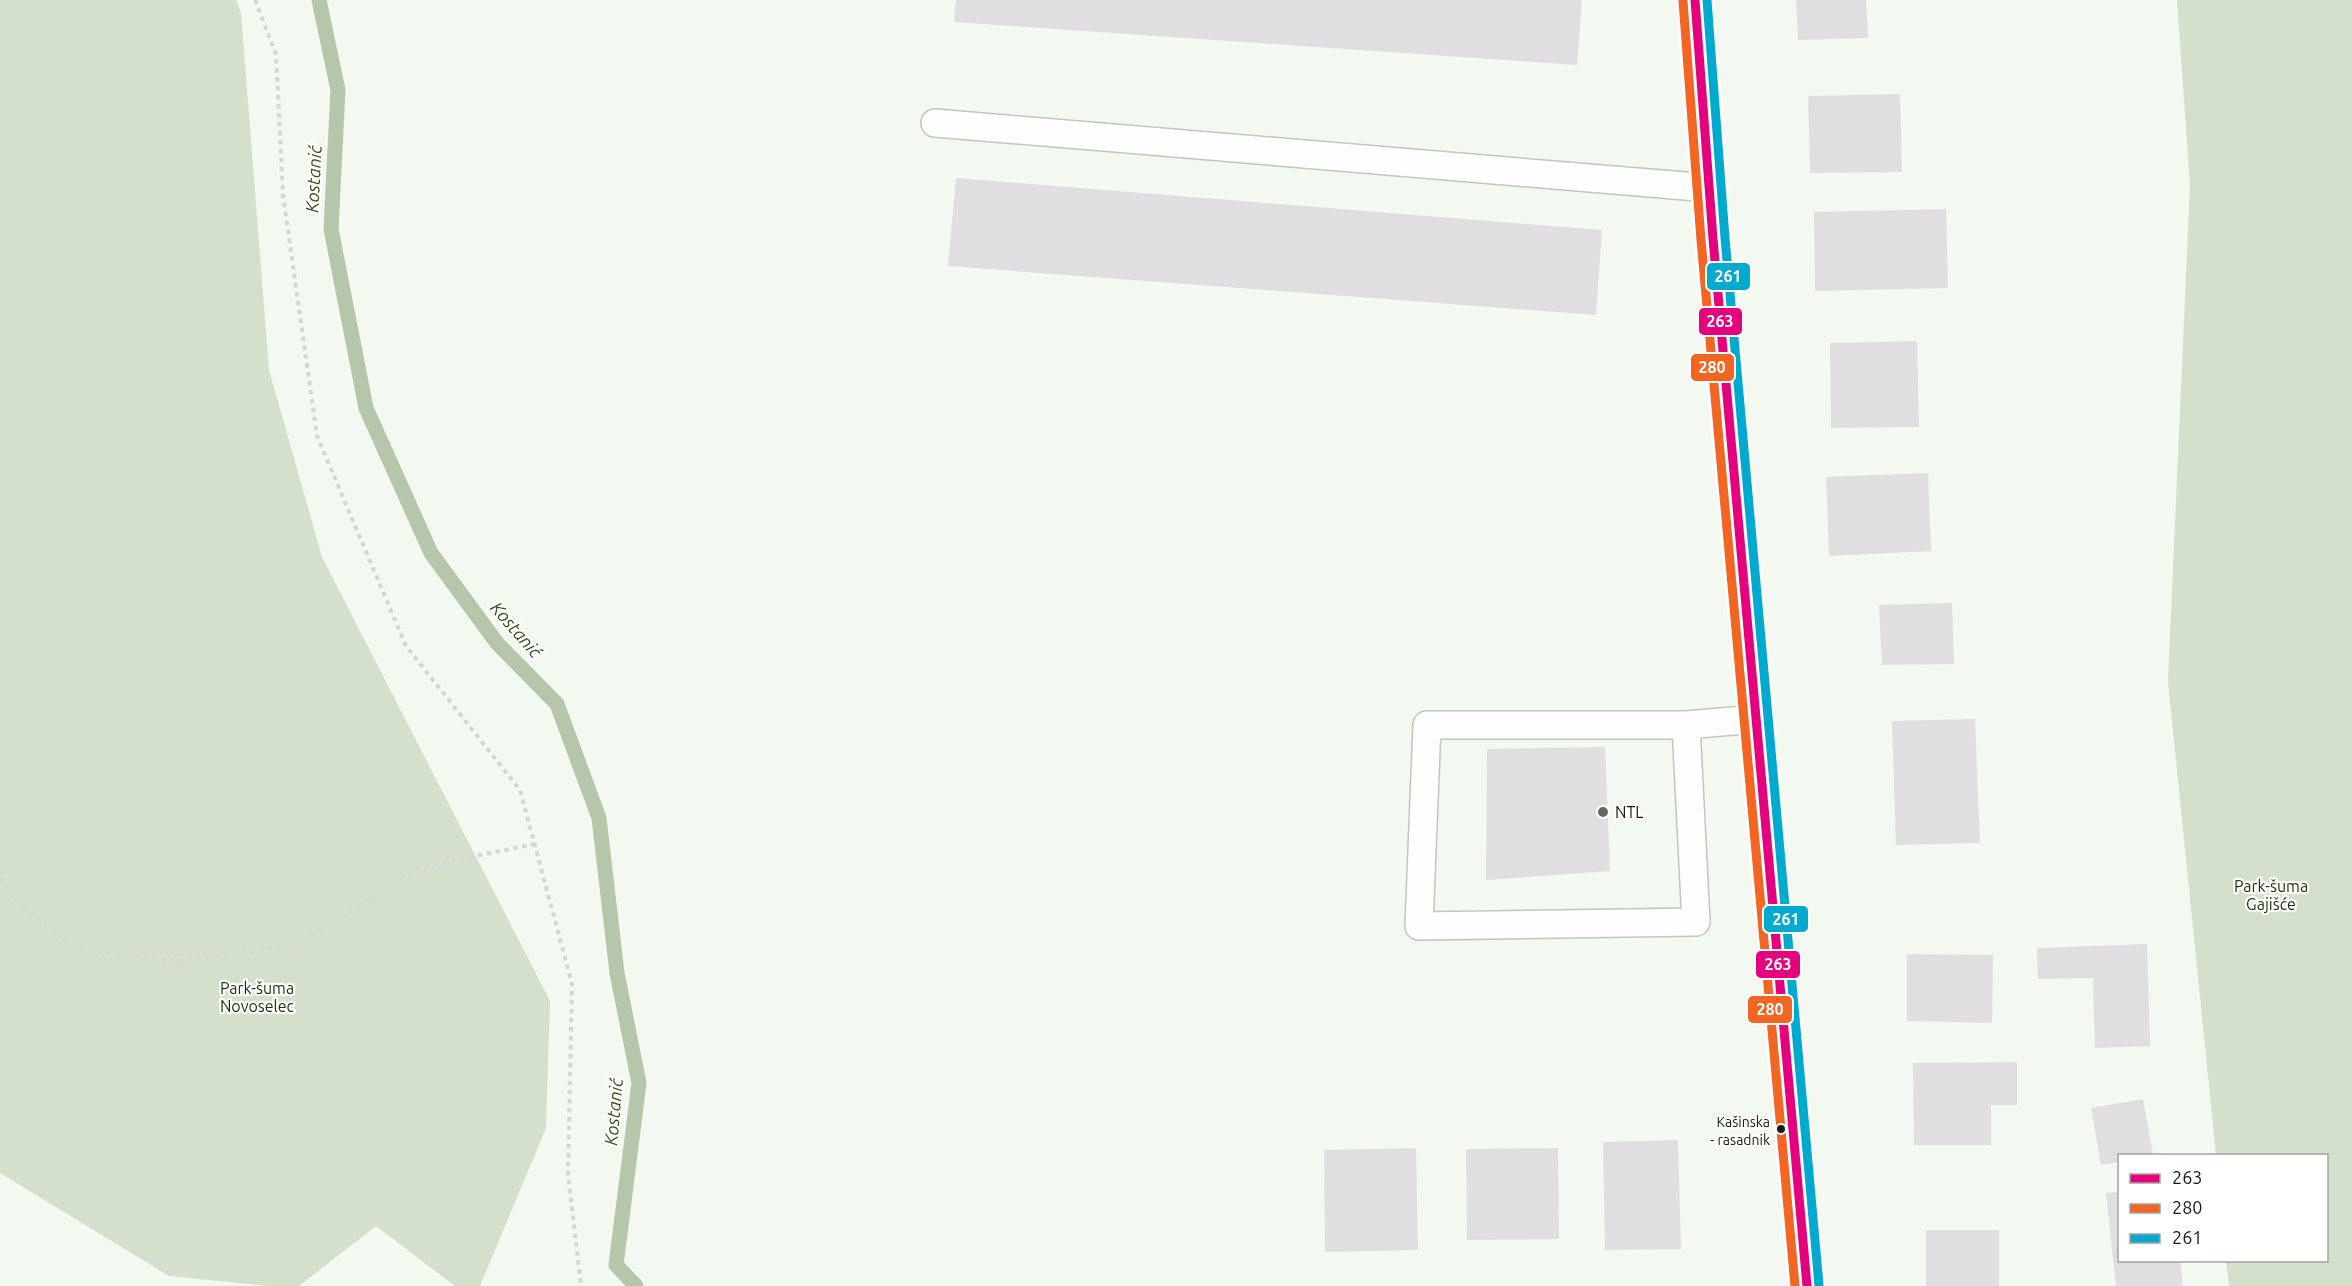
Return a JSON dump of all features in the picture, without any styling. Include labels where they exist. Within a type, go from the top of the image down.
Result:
[{"type":"main road","points":[[1695,0],[1708,188],[1807,1286]]},
{"type":"lane","points":[[935,123],[1708,188]]},
{"type":"lane","points":[[1686,725],[1696,922],[1419,926],[1426,725],[1686,725],[1756,719]]},
{"type":"path","points":[[255,0],[276,54],[284,195],[317,436],[406,646],[520,790],[572,984],[568,1173],[581,1286]]},
{"type":"path","points":[[0,879],[15,899],[77,950],[176,961],[295,945],[419,867],[535,844]]},
{"type":"green space","name":"Park-šuma Novoselec","points":[[0,0],[236,0],[241,13],[269,370],[322,557],[550,1001],[546,1128],[480,1286],[455,1286],[376,1226],[299,1286],[268,1286],[169,1276],[0,1173]]},
{"type":"green space","name":"Park-šuma Gajišće","points":[[2177,0],[2352,0],[2352,1286],[2229,1286],[2226,1262],[2328,1262],[2328,1154],[2216,1154],[2168,681],[2190,185]]},
{"type":"building","points":[[956,0],[1582,0],[1577,65],[954,22]]},
{"type":"building","points":[[1796,0],[1866,0],[1868,38],[1798,40]]},
{"type":"building","points":[[1900,94],[1902,172],[1810,173],[1808,96]]},
{"type":"building","points":[[956,178],[1602,230],[1596,315],[948,266]]},
{"type":"building","points":[[1946,209],[1948,288],[1815,291],[1814,212]]},
{"type":"building","points":[[1917,341],[1919,427],[1831,428],[1830,343]]},
{"type":"building","points":[[1928,473],[1931,551],[1829,556],[1826,477]]},
{"type":"building","points":[[1952,603],[1954,664],[1882,665],[1879,605]]},
{"type":"building","points":[[1975,719],[1980,843],[1896,845],[1892,721]]},
{"type":"building","points":[[1605,747],[1610,871],[1486,880],[1487,749]]},
{"type":"building","points":[[2147,944],[2150,1046],[2095,1048],[2093,978],[2038,979],[2037,948]]},
{"type":"building","points":[[1907,954],[1993,955],[1992,1023],[1907,1021]]},
{"type":"building","points":[[2017,1062],[2017,1105],[1991,1105],[1991,1145],[1914,1145],[1913,1063]]},
{"type":"building","points":[[2143,1099],[2153,1154],[2118,1154],[2118,1162],[2101,1165],[2091,1108]]},
{"type":"building","points":[[1678,1140],[1681,1249],[1605,1250],[1603,1142]]},
{"type":"building","points":[[1416,1148],[1418,1250],[1325,1252],[1324,1150]]},
{"type":"building","points":[[1558,1148],[1559,1239],[1467,1240],[1466,1149]]},
{"type":"building","points":[[2118,1192],[2118,1262],[2180,1262],[2183,1286],[2116,1286],[2106,1193]]},
{"type":"building","points":[[1926,1230],[1999,1230],[1999,1286],[1926,1286]]},
{"type":"waterway","name":"Kostanić","points":[[319,0],[338,90],[331,229],[366,408],[431,553],[497,643],[557,704],[599,818],[617,973],[639,1083],[616,1265],[636,1286]]},
{"type":"transit line","name":"263","points":[[1695,0],[1713,239],[1807,1286]]},
{"type":"transit line","name":"261","points":[[1707,0],[1725,238],[1819,1285]]},
{"type":"transit line","name":"280","points":[[1683,1],[1701,240],[1795,1286]]},
{"type":"place","name":"NTL","points":[[1603,812]]},
{"type":"place","name":"Kašinska - rasadnik","points":[[1781,1129]]}]
